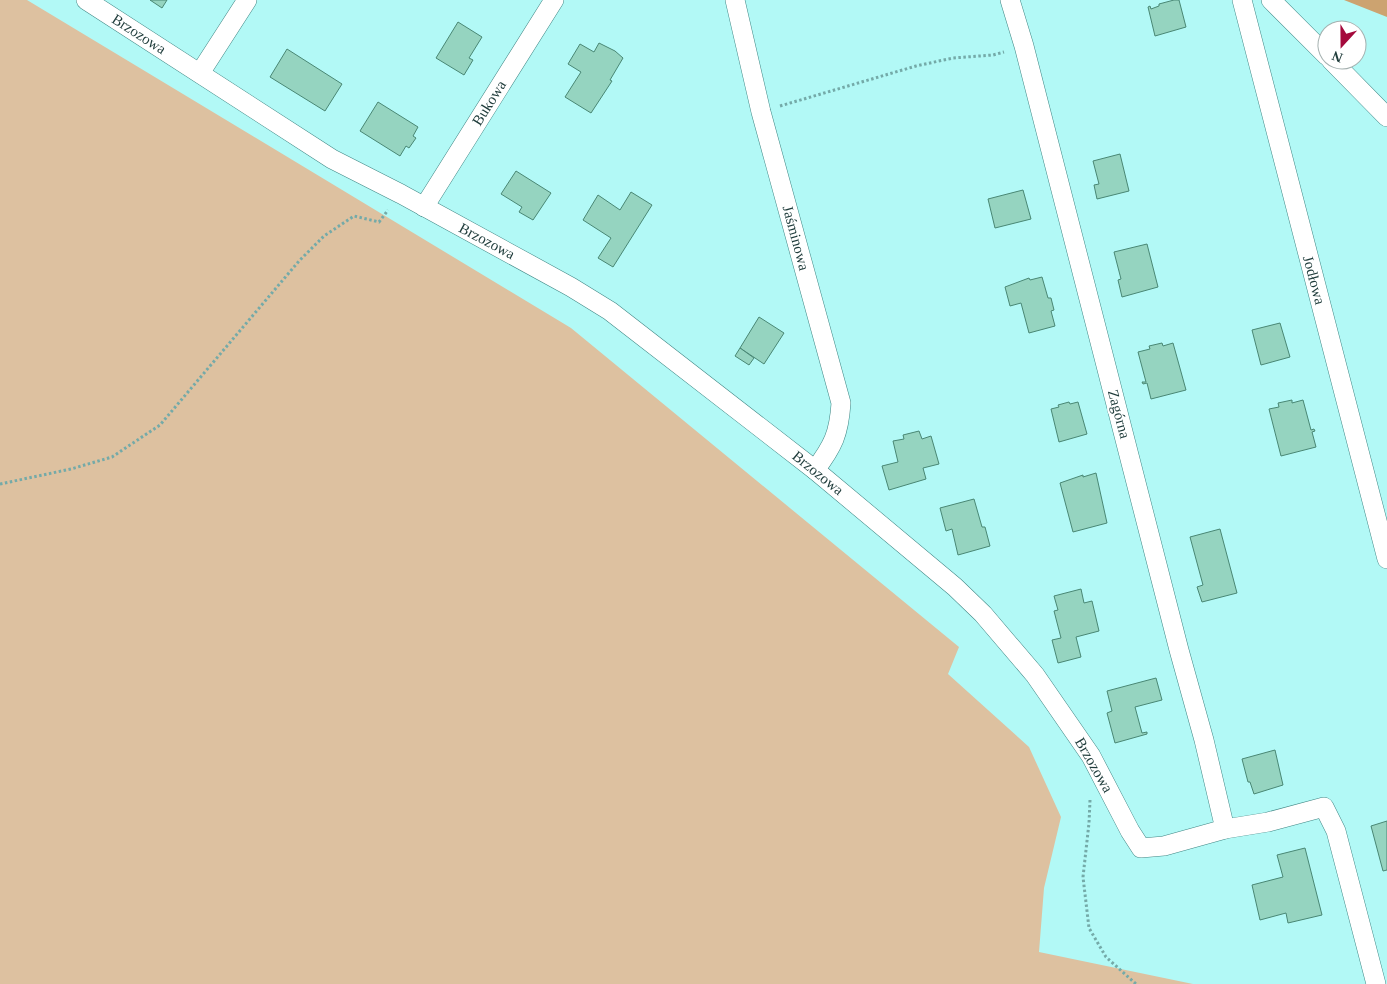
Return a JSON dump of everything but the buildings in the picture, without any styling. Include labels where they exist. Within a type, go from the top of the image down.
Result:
[{"type":"street","name":"Brzozowa","points":[[86,0],[332,159],[401,194],[571,287],[610,311],[815,470],[955,586],[1000,634],[1035,675],[1091,756],[1130,831],[1141,848],[1164,846],[1225,829],[1268,822],[1324,807],[1336,831],[1376,984]]},
{"type":"street","points":[[200,73],[247,0]]},
{"type":"street","name":"Bukowa","points":[[424,207],[554,0]]},
{"type":"street","name":"Jaśminowa","points":[[735,0],[761,112],[841,403],[839,424],[830,450],[815,470]]},
{"type":"street","name":"Zagórna","points":[[1010,0],[1024,46],[1179,650],[1204,740],[1225,829]]},
{"type":"street","name":"Jodłowa","points":[[1242,0],[1386,552]]},
{"type":"street","points":[[1271,0],[1317,46]]},
{"type":"street","points":[[1341,70],[1387,117]]},
{"type":"path","points":[[761,112],[916,66],[953,58],[993,55],[1024,46]]},
{"type":"path","points":[[0,484],[71,469],[112,457],[160,425],[299,261],[324,236],[354,216],[379,222],[401,194]]},
{"type":"path","points":[[1090,795],[1083,877],[1089,928],[1106,957],[1136,984]]},
{"type":"shaded area","points":[[0,0],[27,0],[571,328],[959,647],[948,674],[1029,747],[1061,817],[1044,888],[1039,952],[1193,984],[0,984]]},
{"type":"shaded area","points":[[1344,0],[1387,0],[1387,17]]}]
